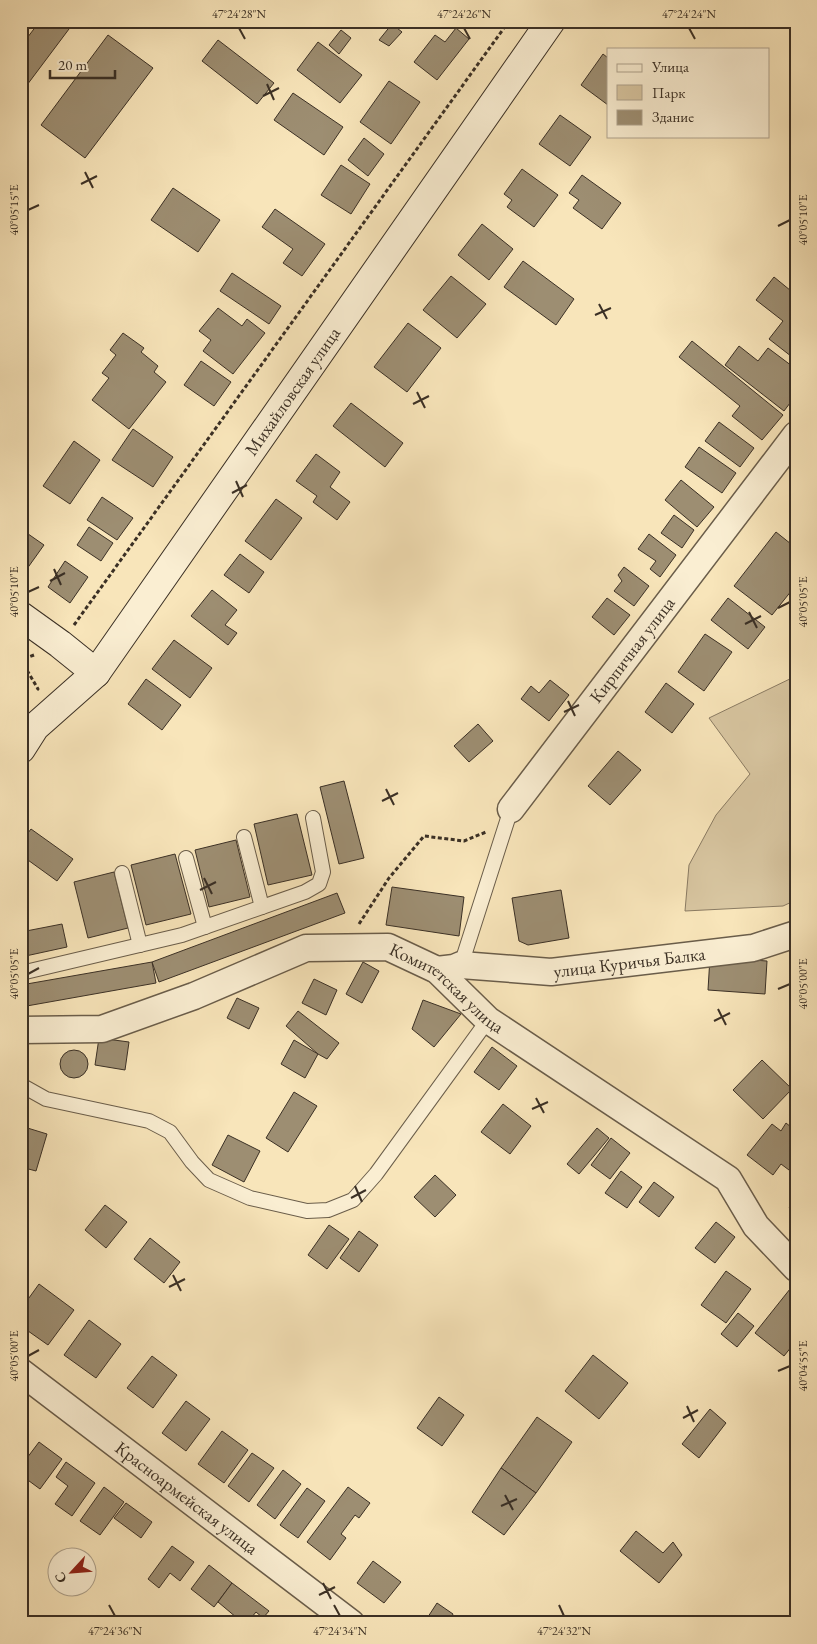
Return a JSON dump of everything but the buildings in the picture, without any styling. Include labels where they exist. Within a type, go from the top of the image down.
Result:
[{"type":"main road","name":"Михайловская улица","points":[[21,749],[35,727],[96,674],[549,22]]},
{"type":"main road","points":[[21,616],[60,644],[96,674]]},
{"type":"street","name":"Кирпичная улица","points":[[508,817],[796,435]]},
{"type":"street","name":"улица Куричья Балка","points":[[449,968],[551,972],[753,948],[796,934]]},
{"type":"street","name":"Комитетская улица","points":[[21,1030],[102,1029],[194,996],[306,948],[388,948],[449,968],[488,1020],[728,1179],[756,1226],[796,1268]]},
{"type":"street","name":"Красноармейская улица","points":[[21,1372],[351,1623]]},
{"type":"lane","name":"Кирпичная улица","points":[[449,968],[508,817]]},
{"type":"lane","points":[[21,973],[182,935],[305,892],[319,884],[323,872],[313,818]]},
{"type":"lane","points":[[244,838],[262,907]]},
{"type":"lane","points":[[186,858],[204,927]]},
{"type":"lane","points":[[122,873],[140,945]]},
{"type":"lane","points":[[21,1086],[46,1098],[149,1121],[170,1132],[192,1162],[209,1180],[250,1198],[307,1211],[328,1210],[353,1200],[376,1174],[488,1020]]},
{"type":"path","points":[[32,697],[38,689],[22,660],[60,644],[509,21]]},
{"type":"path","points":[[358,927],[389,878],[424,836],[464,841],[508,817]]},
{"type":"green space","points":[[796,676],[796,900],[783,906],[685,911],[689,865],[716,815],[750,774],[709,718]]}]
